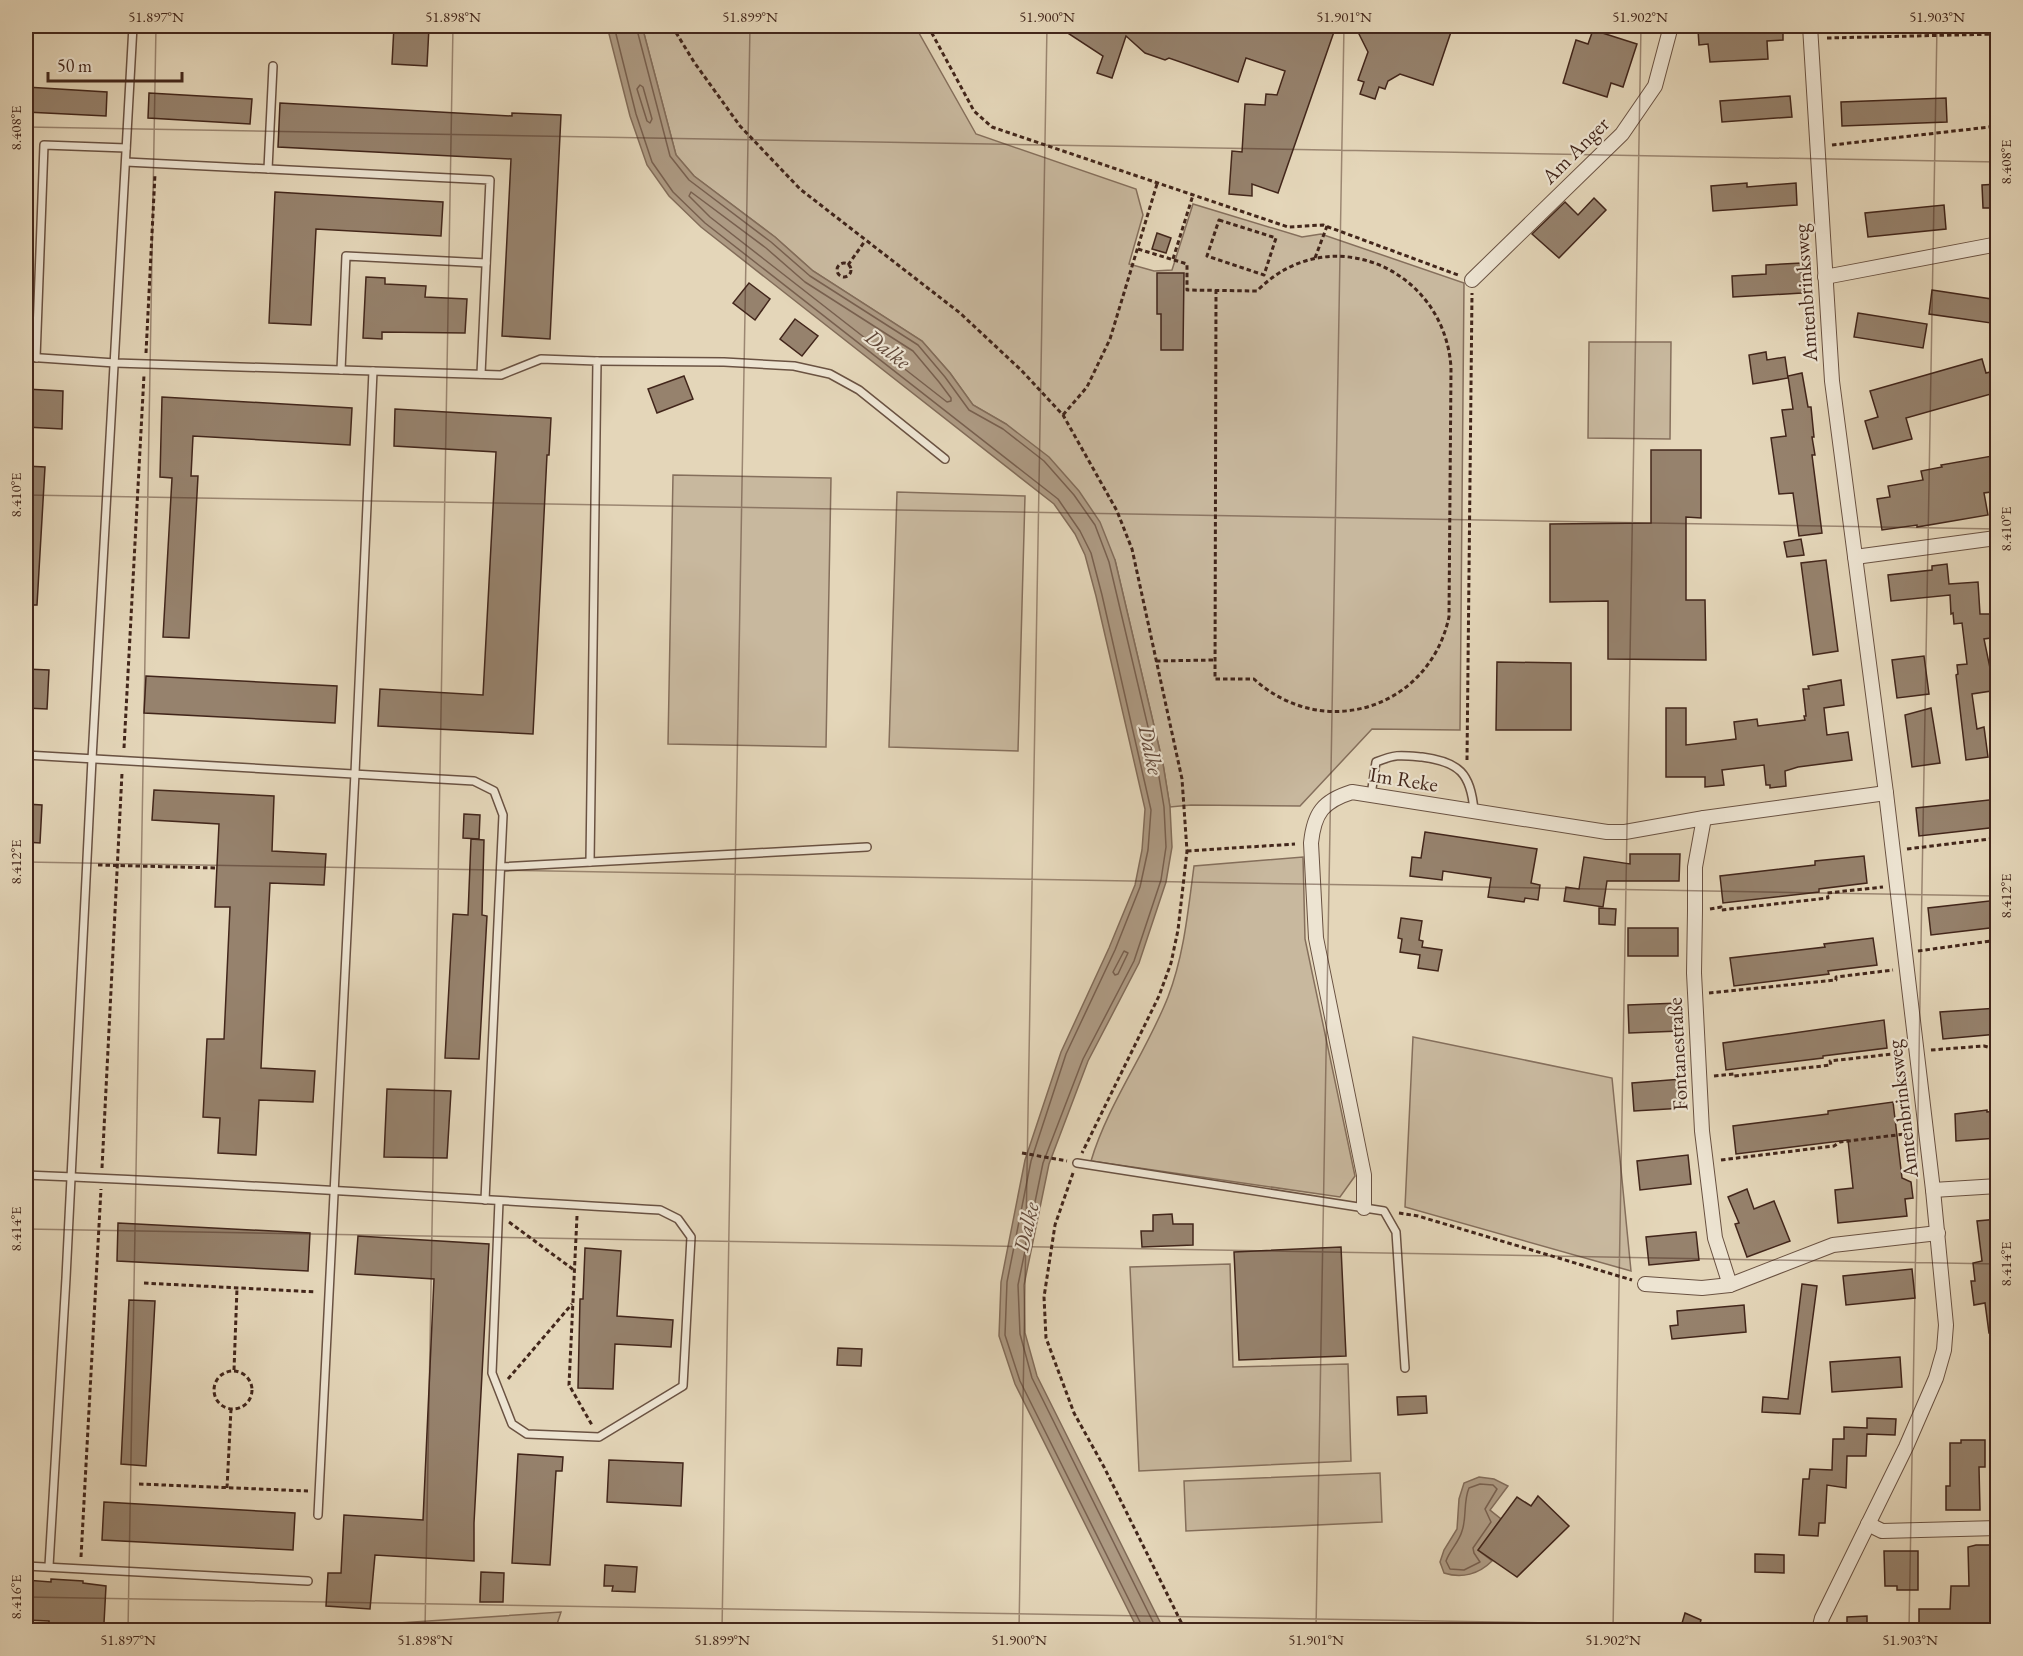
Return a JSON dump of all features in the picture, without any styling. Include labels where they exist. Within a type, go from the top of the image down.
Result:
[{"type":"street","name":"Am Anger","points":[[1472,280],[1622,134],[1655,86],[1671,26]]},
{"type":"street","name":"Amtenbrinksweg","points":[[1810,32],[1832,381],[1886,793],[1934,1190],[1946,1325],[1944,1350],[1936,1378],[1910,1438],[1818,1630]]},
{"type":"street","points":[[1825,278],[1998,244]]},
{"type":"street","points":[[1855,557],[1996,538]]},
{"type":"street","name":"Im Reke","points":[[1364,1208],[1364,1175],[1316,938],[1311,843],[1313,828],[1322,808],[1334,798],[1352,792],[1607,832],[1625,832],[1704,818],[1886,793]]},
{"type":"street","name":"Fontanestraße","points":[[1704,818],[1695,867],[1695,994],[1699,1077],[1705,1162],[1715,1238],[1730,1285]]},
{"type":"street","points":[[1934,1190],[1998,1186]]},
{"type":"street","points":[[1645,1284],[1702,1288],[1730,1285],[1833,1245],[1938,1233]]},
{"type":"street","points":[[1868,1524],[1882,1531],[1998,1528]]},
{"type":"lane","points":[[49,1566],[133,26]]},
{"type":"lane","points":[[268,169],[273,66]]},
{"type":"lane","points":[[36,357],[44,145],[126,148]]},
{"type":"lane","points":[[126,162],[490,180],[482,374]]},
{"type":"lane","points":[[341,370],[346,256],[486,262]]},
{"type":"lane","points":[[26,357],[115,363],[501,375],[541,359],[735,362],[794,366],[830,374],[859,390],[945,459]]},
{"type":"lane","points":[[590,862],[597,361]]},
{"type":"lane","points":[[318,1515],[373,372]]},
{"type":"lane","points":[[1371,795],[1376,762],[1395,754],[1439,760],[1460,770],[1472,792],[1474,811]]},
{"type":"lane","points":[[26,755],[474,781],[494,791],[503,815],[485,1200]]},
{"type":"lane","points":[[501,867],[867,847]]},
{"type":"lane","points":[[1077,1163],[1384,1211],[1396,1232],[1406,1368]]},
{"type":"lane","points":[[26,1174],[334,1189],[660,1210],[678,1219],[692,1237],[684,1386],[599,1437],[527,1434],[512,1424],[492,1373],[499,1201]]},
{"type":"lane","points":[[26,1566],[308,1581]]},
{"type":"path","points":[[672,26],[694,62],[740,126],[800,189],[960,313],[1021,370],[1063,416],[1117,511],[1132,549],[1182,779],[1186,851],[1178,930],[1172,963],[1159,996],[1077,1163],[1055,1225],[1044,1297],[1046,1338],[1074,1413],[1104,1467],[1185,1630]]},
{"type":"path","points":[[928,26],[974,111],[992,127],[1288,227],[1327,226],[1472,280],[1467,760],[1460,770]]},
{"type":"path","points":[[1810,32],[1998,34]]},
{"type":"path","points":[[1816,147],[1998,126]]},
{"type":"path","points":[[81,1568],[155,163]]},
{"type":"path","points":[[1063,416],[1087,387],[1110,339],[1157,183]]},
{"type":"path","points":[[1173,260],[1193,195]]},
{"type":"path","points":[[1264,275],[1276,238],[1219,220],[1207,256],[1264,275],[1268,280]]},
{"type":"path","points":[[1315,258],[1327,226]]},
{"type":"path","points":[[848,265],[865,241]]},
{"type":"path","points":[[1138,249],[1187,264],[1187,290],[1216,290],[1257,291],[1276,273],[1315,258],[1347,256],[1369,261],[1390,270],[1415,287],[1435,312],[1448,340],[1451,368],[1451,600],[1446,633],[1431,662],[1411,685],[1386,700],[1346,711],[1330,712],[1292,703],[1267,690],[1254,679],[1215,679],[1216,290]]},
{"type":"path","points":[[847,264],[850,267],[846,277],[838,274],[839,266],[847,264]]},
{"type":"path","points":[[1156,661],[1215,660]]},
{"type":"path","points":[[1893,851],[1998,838]]},
{"type":"path","points":[[1186,851],[1311,843]]},
{"type":"path","points":[[87,865],[217,868]]},
{"type":"path","points":[[1695,911],[1828,898],[1827,893],[1897,885]]},
{"type":"path","points":[[1904,952],[1998,940]]},
{"type":"path","points":[[1695,994],[1836,980],[1836,977],[1906,968]]},
{"type":"path","points":[[1699,1077],[1734,1074],[1734,1076],[1831,1065],[1830,1061],[1917,1051],[1984,1046],[1998,1048]]},
{"type":"path","points":[[1705,1162],[1834,1146],[1840,1142],[1926,1131]]},
{"type":"path","points":[[1022,1153],[1064,1161]]},
{"type":"path","points":[[578,1205],[569,1385],[599,1437]]},
{"type":"path","points":[[1384,1211],[1418,1216],[1645,1284]]},
{"type":"path","points":[[498,1214],[574,1270]]},
{"type":"path","points":[[144,1283],[328,1293]]},
{"type":"path","points":[[234,1371],[237,1288]]},
{"type":"path","points":[[499,1389],[572,1303]]},
{"type":"path","points":[[234,1371],[245,1375],[251,1384],[252,1392],[250,1398],[241,1407],[231,1409],[218,1403],[214,1392],[217,1379],[225,1372],[234,1371]]},
{"type":"path","points":[[227,1488],[231,1409]]},
{"type":"path","points":[[139,1484],[319,1491]]},
{"type":"shaded area","points":[[642,26],[915,26],[976,134],[1136,189],[1143,215],[1129,264],[1154,271],[1172,270],[1193,204],[1302,237],[1321,234],[1464,283],[1460,730],[1372,729],[1300,806],[1191,805],[1170,807],[1163,764],[1115,560],[1006,424],[973,405],[950,373],[922,341],[813,271],[775,237],[694,176],[676,155]]},
{"type":"shaded area","points":[[1589,342],[1671,342],[1670,439],[1588,438]]},
{"type":"shaded area","points":[[673,475],[831,478],[826,747],[668,744]]},
{"type":"shaded area","points":[[897,492],[1025,496],[1018,751],[889,747]]},
{"type":"shaded area","points":[[1303,857],[1305,939],[1355,1176],[1340,1197],[1091,1161],[1107,1119],[1168,997],[1182,949],[1194,866]]},
{"type":"shaded area","points":[[1413,1037],[1612,1078],[1631,1271],[1405,1207]]},
{"type":"shaded area","points":[[1230,1264],[1233,1367],[1348,1364],[1351,1461],[1139,1471],[1130,1267]]},
{"type":"shaded area","points":[[1380,1473],[1382,1522],[1186,1531],[1184,1481]]},
{"type":"shaded area","points":[[561,1612],[555,1630],[295,1630]]},
{"type":"water","name":"Dalke","points":[[607,26],[642,26],[676,155],[694,176],[775,237],[813,271],[922,341],[950,373],[973,405],[1006,424],[1049,457],[1079,491],[1100,522],[1115,560],[1163,764],[1170,807],[1172,847],[1166,882],[1139,963],[1088,1061],[1049,1164],[1024,1285],[1025,1333],[1037,1376],[1164,1630],[1138,1630],[1015,1384],[999,1336],[1001,1282],[1025,1160],[1061,1052],[1135,885],[1142,850],[1145,809],[1085,555],[1075,534],[1054,504],[701,227],[669,196],[647,165],[630,116]]},
{"type":"water","points":[[1479,1477],[1494,1479],[1508,1486],[1490,1510],[1501,1519],[1478,1550],[1492,1561],[1482,1569],[1470,1574],[1444,1573],[1440,1562],[1444,1550],[1457,1529],[1459,1499],[1464,1483]]},
{"type":"building","points":[[394,26],[429,27],[427,66],[392,64]]},
{"type":"building","points":[[1057,26],[1336,26],[1278,193],[1252,184],[1252,196],[1229,194],[1232,151],[1242,152],[1245,104],[1265,105],[1266,94],[1277,95],[1285,71],[1246,58],[1238,82],[1169,58],[1165,60],[1145,53],[1126,36],[1112,78],[1097,73],[1103,56]]},
{"type":"building","points":[[1355,26],[1453,26],[1433,85],[1400,74],[1388,81],[1385,89],[1379,87],[1375,99],[1360,94],[1364,82],[1358,80],[1368,52]]},
{"type":"building","points":[[1783,26],[1783,40],[1767,41],[1768,59],[1710,62],[1708,44],[1699,45],[1698,30]]},
{"type":"building","points":[[1593,30],[1637,44],[1623,87],[1611,83],[1607,97],[1563,83],[1576,40],[1588,44]]},
{"type":"building","points":[[26,87],[107,92],[106,116],[26,112]]},
{"type":"building","points":[[149,93],[252,99],[250,124],[148,118]]},
{"type":"building","points":[[1790,96],[1792,117],[1722,122],[1720,101]]},
{"type":"building","points":[[1946,98],[1947,122],[1842,126],[1841,102]]},
{"type":"building","points":[[280,103],[512,116],[512,113],[561,115],[550,339],[502,336],[511,159],[278,147]]},
{"type":"building","points":[[1747,183],[1747,187],[1796,183],[1797,205],[1713,211],[1711,186]]},
{"type":"building","points":[[1998,184],[1998,208],[1983,208],[1982,185]]},
{"type":"building","points":[[275,192],[443,202],[441,236],[316,229],[311,325],[269,323]]},
{"type":"building","points":[[1594,198],[1606,210],[1559,258],[1532,234],[1565,202],[1578,215]]},
{"type":"building","points":[[1944,205],[1946,229],[1868,237],[1865,213]]},
{"type":"building","points":[[1157,233],[1171,238],[1166,253],[1152,249]]},
{"type":"building","points":[[1801,263],[1802,293],[1733,297],[1732,276],[1766,274],[1766,265]]},
{"type":"building","points":[[1157,273],[1184,273],[1183,350],[1161,350],[1161,314],[1157,314]]},
{"type":"building","points":[[366,277],[385,278],[385,284],[426,286],[425,297],[467,299],[465,333],[382,332],[382,339],[363,338]]},
{"type":"building","points":[[749,283],[770,299],[755,320],[733,303]]},
{"type":"building","points":[[1932,290],[1998,300],[1998,324],[1929,314]]},
{"type":"building","points":[[1858,313],[1927,324],[1923,348],[1854,337]]},
{"type":"building","points":[[795,319],[818,336],[802,356],[780,339]]},
{"type":"building","points":[[1766,352],[1767,360],[1785,357],[1788,378],[1753,384],[1749,355]]},
{"type":"building","points":[[1982,359],[1986,373],[1998,370],[1998,392],[1906,418],[1912,439],[1873,449],[1865,421],[1878,417],[1870,391]]},
{"type":"building","points":[[1802,373],[1808,407],[1811,407],[1815,455],[1812,455],[1822,533],[1799,536],[1793,493],[1779,494],[1771,438],[1786,436],[1782,410],[1793,409],[1788,376]]},
{"type":"building","points":[[684,376],[693,399],[657,413],[648,389]]},
{"type":"building","points":[[26,389],[63,391],[62,429],[26,427]]},
{"type":"building","points":[[162,397],[352,408],[350,445],[193,436],[191,476],[198,476],[189,638],[163,637],[172,478],[160,477]]},
{"type":"building","points":[[395,409],[551,418],[549,455],[547,455],[533,734],[378,726],[380,689],[483,695],[496,452],[394,446]]},
{"type":"building","points":[[1651,450],[1701,450],[1701,518],[1686,517],[1686,600],[1705,600],[1706,660],[1608,659],[1608,601],[1550,602],[1550,524],[1651,523]]},
{"type":"building","points":[[1992,456],[1993,462],[1998,461],[1998,491],[1984,493],[1988,515],[1917,527],[1917,525],[1882,530],[1877,499],[1890,497],[1888,486],[1923,480],[1921,471],[1942,467],[1941,465]]},
{"type":"building","points":[[26,466],[45,467],[37,605],[26,605]]},
{"type":"building","points":[[1801,539],[1804,555],[1787,557],[1784,542]]},
{"type":"building","points":[[1826,560],[1838,651],[1813,655],[1801,563]]},
{"type":"building","points":[[1947,564],[1949,584],[1978,582],[1980,614],[1998,614],[1998,637],[1984,639],[1990,668],[1991,691],[1972,694],[1977,729],[1984,727],[1988,757],[1966,760],[1956,675],[1958,674],[1957,665],[1967,664],[1962,623],[1954,624],[1950,595],[1891,601],[1888,575],[1932,570],[1932,566]]},
{"type":"building","points":[[1924,656],[1929,694],[1897,698],[1892,660]]},
{"type":"building","points":[[1497,662],[1571,663],[1571,730],[1496,730]]},
{"type":"building","points":[[26,669],[49,670],[47,709],[26,708]]},
{"type":"building","points":[[146,676],[337,686],[335,723],[144,713]]},
{"type":"building","points":[[1841,680],[1844,705],[1824,708],[1827,735],[1848,732],[1852,760],[1798,767],[1785,771],[1786,786],[1770,788],[1770,785],[1766,785],[1764,765],[1722,770],[1724,785],[1705,787],[1705,777],[1666,777],[1666,708],[1686,708],[1686,745],[1736,739],[1734,722],[1757,719],[1758,726],[1805,720],[1803,689]]},
{"type":"building","points":[[1931,708],[1940,763],[1912,767],[1905,715]]},
{"type":"building","points":[[154,790],[274,796],[272,851],[326,854],[324,885],[270,883],[261,1068],[315,1071],[313,1102],[259,1100],[256,1155],[218,1153],[220,1118],[203,1117],[207,1039],[224,1039],[230,907],[215,907],[219,824],[152,820]]},
{"type":"building","points":[[1998,799],[1998,827],[1919,836],[1916,808]]},
{"type":"building","points":[[26,804],[42,805],[40,843],[26,842]]},
{"type":"building","points":[[464,814],[480,815],[479,839],[463,838]]},
{"type":"building","points":[[1425,832],[1537,849],[1531,883],[1540,885],[1538,900],[1525,898],[1524,902],[1488,897],[1491,878],[1443,871],[1442,880],[1410,876],[1412,857],[1421,858]]},
{"type":"building","points":[[471,839],[484,840],[482,915],[487,916],[479,1059],[445,1058],[453,914],[468,915]]},
{"type":"building","points":[[1630,854],[1680,854],[1679,881],[1607,881],[1603,907],[1564,901],[1566,887],[1579,889],[1584,857],[1630,864]]},
{"type":"building","points":[[1864,856],[1867,883],[1819,889],[1819,892],[1723,903],[1720,876],[1815,865],[1815,861]]},
{"type":"building","points":[[1998,900],[1998,927],[1931,935],[1928,908]]},
{"type":"building","points":[[1599,908],[1616,909],[1615,925],[1599,924]]},
{"type":"building","points":[[1401,918],[1422,921],[1419,940],[1423,941],[1422,947],[1442,950],[1438,971],[1418,968],[1420,955],[1400,952],[1402,939],[1398,938]]},
{"type":"building","points":[[1628,928],[1678,928],[1678,956],[1628,956]]},
{"type":"building","points":[[1873,938],[1877,965],[1828,971],[1829,974],[1734,986],[1730,958],[1825,947],[1824,944]]},
{"type":"building","points":[[1679,1003],[1680,1031],[1629,1033],[1628,1005]]},
{"type":"building","points":[[1998,1008],[1998,1034],[1943,1039],[1940,1012]]},
{"type":"building","points":[[1884,1020],[1887,1048],[1726,1070],[1723,1043]]},
{"type":"building","points":[[1682,1079],[1684,1108],[1634,1111],[1632,1083]]},
{"type":"building","points":[[387,1089],[451,1091],[447,1158],[384,1157]]},
{"type":"building","points":[[1893,1102],[1902,1178],[1911,1182],[1913,1198],[1905,1199],[1907,1216],[1838,1223],[1835,1190],[1853,1188],[1848,1140],[1736,1154],[1733,1126],[1828,1114],[1828,1111]]},
{"type":"building","points":[[1987,1110],[1987,1112],[1998,1111],[1998,1138],[1956,1141],[1955,1114]]},
{"type":"building","points":[[1688,1155],[1691,1184],[1640,1190],[1637,1161]]},
{"type":"building","points":[[1747,1189],[1754,1209],[1774,1201],[1790,1241],[1747,1257],[1735,1224],[1739,1223],[1728,1197]]},
{"type":"building","points":[[1172,1214],[1173,1224],[1193,1224],[1193,1245],[1142,1247],[1141,1231],[1153,1231],[1153,1215]]},
{"type":"building","points":[[1998,1219],[1998,1333],[1989,1333],[1985,1303],[1974,1305],[1971,1281],[1975,1281],[1973,1263],[1982,1261],[1977,1221]]},
{"type":"building","points":[[118,1223],[310,1233],[308,1271],[117,1261]]},
{"type":"building","points":[[1696,1232],[1699,1260],[1649,1265],[1646,1237]]},
{"type":"building","points":[[358,1236],[489,1244],[474,1561],[375,1555],[370,1609],[326,1606],[328,1573],[341,1573],[344,1515],[423,1520],[434,1279],[355,1274]]},
{"type":"building","points":[[1341,1247],[1346,1356],[1239,1360],[1234,1252]]},
{"type":"building","points":[[585,1248],[621,1251],[617,1316],[673,1320],[671,1347],[615,1344],[613,1389],[578,1388],[580,1299],[583,1299]]},
{"type":"building","points":[[1912,1269],[1915,1298],[1846,1305],[1843,1276]]},
{"type":"building","points":[[1802,1284],[1817,1286],[1800,1414],[1762,1412],[1763,1397],[1788,1399]]},
{"type":"building","points":[[129,1300],[155,1301],[146,1466],[121,1464]]},
{"type":"building","points":[[1744,1305],[1746,1332],[1672,1339],[1670,1326],[1678,1325],[1677,1311]]},
{"type":"building","points":[[838,1348],[862,1349],[861,1366],[837,1365]]},
{"type":"building","points":[[1900,1357],[1902,1387],[1832,1392],[1830,1362]]},
{"type":"building","points":[[1426,1396],[1427,1413],[1398,1415],[1397,1397]]},
{"type":"building","points":[[1867,1418],[1896,1419],[1895,1435],[1867,1434],[1866,1456],[1847,1456],[1846,1488],[1827,1485],[1825,1523],[1819,1523],[1818,1536],[1799,1535],[1803,1479],[1809,1479],[1810,1469],[1832,1470],[1833,1439],[1844,1439],[1844,1427],[1867,1428]]},
{"type":"building","points":[[1961,1440],[1985,1440],[1985,1467],[1979,1467],[1980,1510],[1946,1510],[1946,1486],[1950,1486],[1950,1443],[1961,1443]]},
{"type":"building","points":[[518,1454],[563,1457],[562,1471],[556,1471],[550,1565],[512,1563]]},
{"type":"building","points":[[609,1460],[683,1463],[681,1506],[607,1502]]},
{"type":"building","points":[[1538,1496],[1569,1526],[1517,1577],[1478,1550],[1517,1497],[1531,1506]]},
{"type":"building","points":[[104,1502],[295,1513],[293,1550],[102,1540]]},
{"type":"building","points":[[1994,1545],[1996,1630],[1919,1629],[1919,1609],[1950,1609],[1951,1586],[1969,1586],[1968,1547]]},
{"type":"building","points":[[1884,1551],[1918,1551],[1918,1590],[1897,1590],[1897,1586],[1885,1586]]},
{"type":"building","points":[[1755,1554],[1784,1555],[1784,1573],[1755,1572]]},
{"type":"building","points":[[605,1565],[637,1567],[635,1592],[612,1591],[613,1586],[604,1586]]},
{"type":"building","points":[[481,1572],[504,1573],[503,1602],[480,1602]]},
{"type":"building","points":[[51,1579],[83,1581],[83,1583],[106,1586],[104,1623],[81,1623],[80,1627],[49,1625],[49,1621],[26,1620],[26,1580],[51,1582]]},
{"type":"building","points":[[1685,1613],[1701,1620],[1698,1630],[1680,1630]]},
{"type":"building","points":[[1867,1616],[1867,1630],[1847,1630],[1847,1617]]}]
